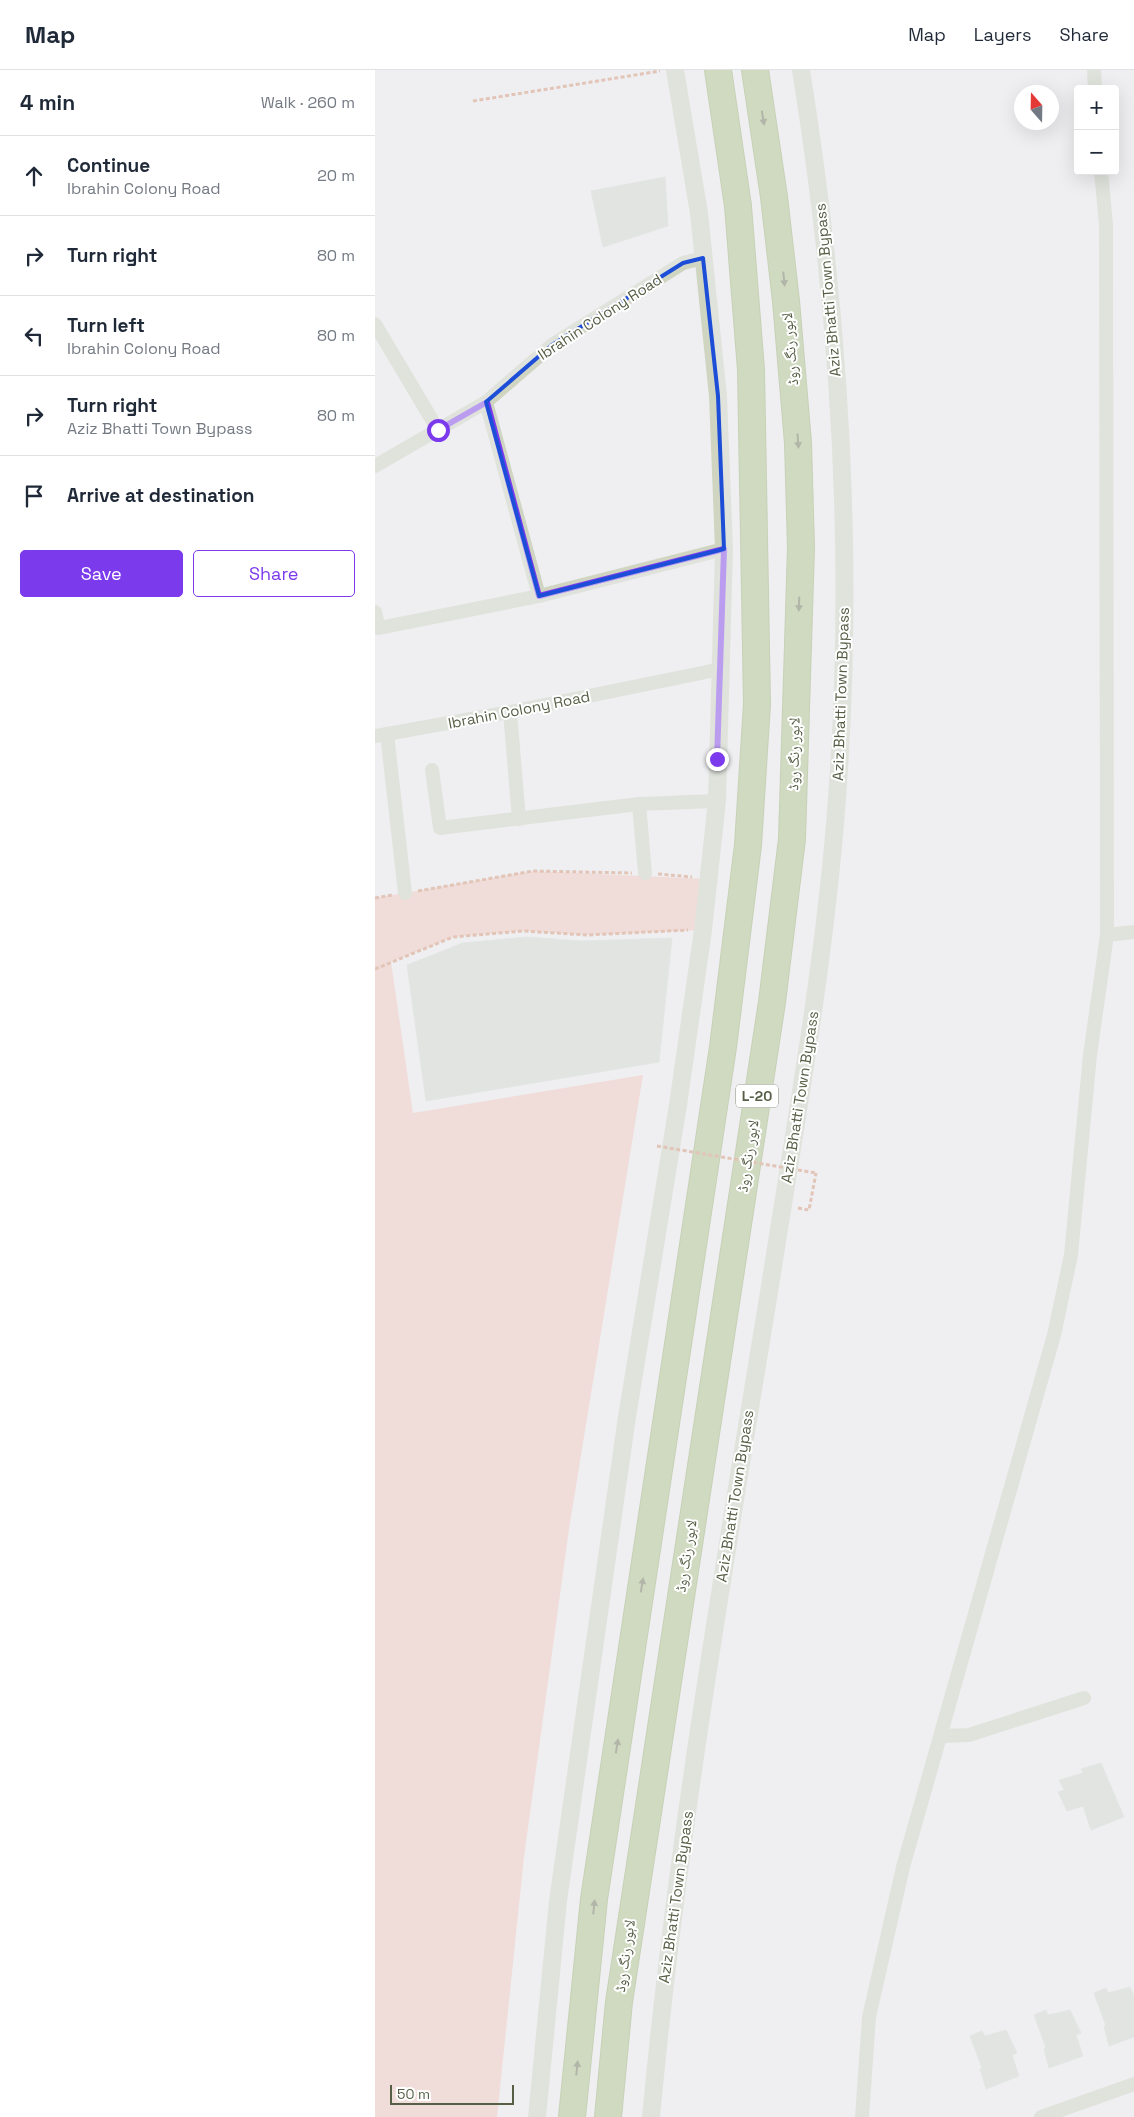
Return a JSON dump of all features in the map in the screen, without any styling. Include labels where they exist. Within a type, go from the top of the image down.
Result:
[{"type":"highway","name":"L-20","points":[[572,2117],[594,1899],[723,1047],[748,845],[757,704],[751,370],[738,206],[718,70]]},
{"type":"highway","name":"لاہور رنگ روڈ","points":[[609,2117],[619,2002],[771,1002],[792,839],[801,547],[798,443],[775,197],[755,70]]},
{"type":"street","points":[[537,2117],[560,1881],[627,1418],[678,1106],[703,930],[707,879],[717,801],[724,549],[718,396],[687,134],[675,70]]},
{"type":"street","name":"Aziz Bhatti Town Bypass","points":[[651,2117],[663,1982],[711,1644],[815,1007],[835,824],[845,613],[843,457],[823,222],[801,70]]},
{"type":"street","points":[[1093,70],[1095,85]]},
{"type":"street","points":[[862,2117],[869,2017],[880,1960],[903,1867],[1058,1317],[1071,1255],[1089,1055],[1107,935],[1106,225],[1101,175]]},
{"type":"street","name":"Ibrahin Colony Road","points":[[375,466],[487,402],[553,345],[683,263],[703,258]]},
{"type":"street","points":[[375,324],[438,430]]},
{"type":"street","points":[[487,402],[539,596]]},
{"type":"street","points":[[375,612],[379,628],[539,596],[724,549]]},
{"type":"street","name":"Ibrahin Colony Road","points":[[381,735],[510,712],[721,669]]},
{"type":"street","points":[[510,712],[519,819]]},
{"type":"street","points":[[381,735],[405,893]]},
{"type":"street","points":[[432,770],[440,828],[639,804],[717,801]]},
{"type":"street","points":[[639,804],[645,873]]},
{"type":"street","points":[[1107,935],[1134,932]]},
{"type":"street","points":[[941,1736],[969,1734],[1084,1698]]},
{"type":"street","points":[[1041,2117],[1134,2084]]},
{"type":"path","points":[[473,101],[668,70]]},
{"type":"path","points":[[375,898],[533,872],[645,873],[707,879]]},
{"type":"path","points":[[375,969],[453,937],[523,931],[587,934],[703,930]]},
{"type":"path","points":[[657,1146],[816,1173],[809,1210]]},
{"type":"highlighted area","points":[[703,258],[718,396],[724,549],[539,596],[486,402],[552,345],[683,263]]},
{"type":"shaded area","points":[[533,871],[707,879],[703,930],[587,935],[523,931],[453,937],[391,962],[413,1113],[643,1075],[569,1529],[524,1857],[497,2117],[375,2117],[375,898]]},
{"type":"building","points":[[665,177],[668,226],[603,247],[591,191]]},
{"type":"building","points":[[526,937],[582,941],[672,938],[659,1062],[426,1101],[407,965],[463,943]]},
{"type":"building","points":[[1101,1763],[1124,1817],[1091,1830],[1083,1806],[1067,1811],[1058,1792],[1064,1790],[1059,1780],[1083,1773],[1081,1769]]},
{"type":"building","points":[[1130,1987],[1134,1996],[1134,2037],[1109,2046],[1104,2026],[1106,2026],[1094,1993],[1106,1988],[1108,1993]]},
{"type":"building","points":[[1046,2010],[1048,2015],[1070,2010],[1081,2033],[1076,2035],[1083,2056],[1049,2068],[1044,2049],[1046,2048],[1034,2015]]},
{"type":"building","points":[[1006,2030],[1017,2053],[1012,2055],[1019,2076],[986,2089],[980,2069],[982,2068],[970,2036],[982,2031],[985,2036]]},
{"type":"route","points":[[438,430],[487,402],[539,596],[724,549],[717,759]]}]
